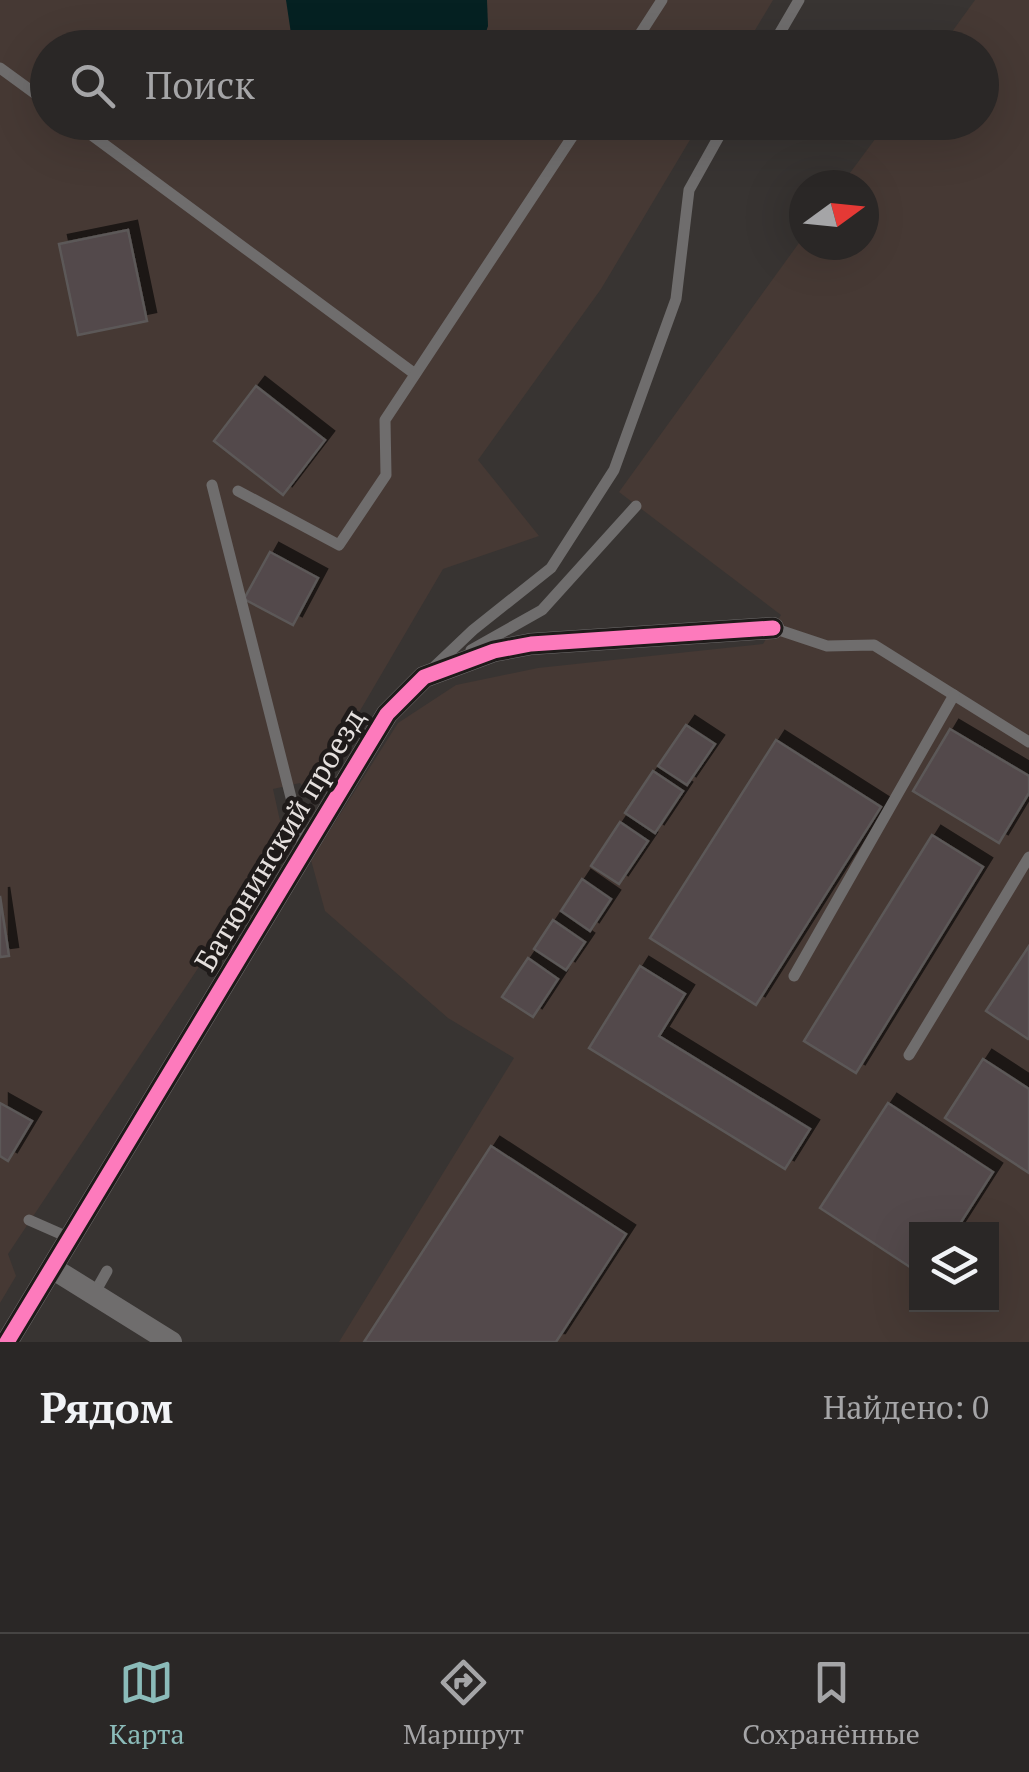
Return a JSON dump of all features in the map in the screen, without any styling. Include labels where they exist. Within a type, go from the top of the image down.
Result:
[{"type":"street","name":"Батюнинский проезд","points":[[7,1342],[387,714],[424,677],[494,651],[531,644],[773,628]]},
{"type":"street","points":[[52,1268],[172,1342]]},
{"type":"lane","points":[[643,30],[662,0]]},
{"type":"lane","points":[[782,30],[799,0]]},
{"type":"lane","points":[[0,68],[30,90]]},
{"type":"lane","points":[[98,140],[415,374]]},
{"type":"lane","points":[[238,491],[339,545],[386,475],[385,420],[570,140]]},
{"type":"lane","points":[[424,677],[473,630],[552,568],[614,470],[676,299],[688,190],[717,140]]},
{"type":"lane","points":[[212,485],[305,852]]},
{"type":"lane","points":[[424,677],[542,610],[636,506]]},
{"type":"lane","points":[[773,628],[828,646],[874,645],[1029,742]]},
{"type":"lane","points":[[794,976],[954,695]]},
{"type":"lane","points":[[909,1055],[1029,857]]},
{"type":"lane","points":[[29,1220],[70,1238]]},
{"type":"lane","points":[[94,1294],[107,1271]]},
{"type":"shaded area","points":[[0,0],[773,0],[755,30],[30,30],[30,140],[690,140],[601,289],[478,460],[539,536],[443,569],[310,796],[300,783],[273,789],[284,839],[8,1254],[16,1276],[0,1303]]},
{"type":"shaded area","points":[[975,0],[1029,0],[1029,1342],[339,1342],[514,1058],[448,1018],[325,911],[311,860],[398,723],[456,685],[538,668],[763,644],[781,615],[619,492],[789,257],[789,260],[879,260],[879,170],[852,170],[874,140],[999,140],[999,30],[953,30]]},
{"type":"water","points":[[286,0],[487,0],[487,30],[290,30]]},
{"type":"building","points":[[128,230],[147,321],[78,335],[59,244]]},
{"type":"building","points":[[256,386],[325,440],[283,495],[214,441]]},
{"type":"building","points":[[270,552],[318,578],[293,625],[244,599]]},
{"type":"building","points":[[686,725],[715,744],[687,785],[658,766]]},
{"type":"building","points":[[950,729],[1029,776],[1029,793],[999,843],[913,791]]},
{"type":"building","points":[[776,740],[881,807],[756,1005],[650,938]]},
{"type":"building","points":[[653,771],[683,791],[655,833],[625,813]]},
{"type":"building","points":[[620,822],[648,841],[619,884],[591,866]]},
{"type":"building","points":[[932,835],[983,867],[856,1073],[804,1041]]},
{"type":"building","points":[[582,879],[611,899],[590,931],[561,911]]},
{"type":"building","points":[[0,896],[9,956],[0,957]]},
{"type":"building","points":[[553,920],[585,942],[566,970],[534,949]]},
{"type":"building","points":[[1029,946],[1029,1038],[1028,1039],[986,1011]]},
{"type":"building","points":[[528,958],[558,979],[533,1017],[502,997]]},
{"type":"building","points":[[640,966],[685,994],[659,1036],[810,1129],[785,1169],[589,1048]]},
{"type":"building","points":[[983,1059],[1029,1089],[1029,1173],[945,1118]]},
{"type":"building","points":[[0,1103],[32,1121],[8,1161],[0,1156]]},
{"type":"building","points":[[888,1103],[993,1172],[961,1222],[909,1222],[909,1266],[820,1208]]},
{"type":"building","points":[[491,1146],[626,1234],[556,1342],[364,1342]]},
{"type":"cycle path","points":[[7,1342],[387,714],[424,677],[494,651],[531,644],[773,628]]}]
